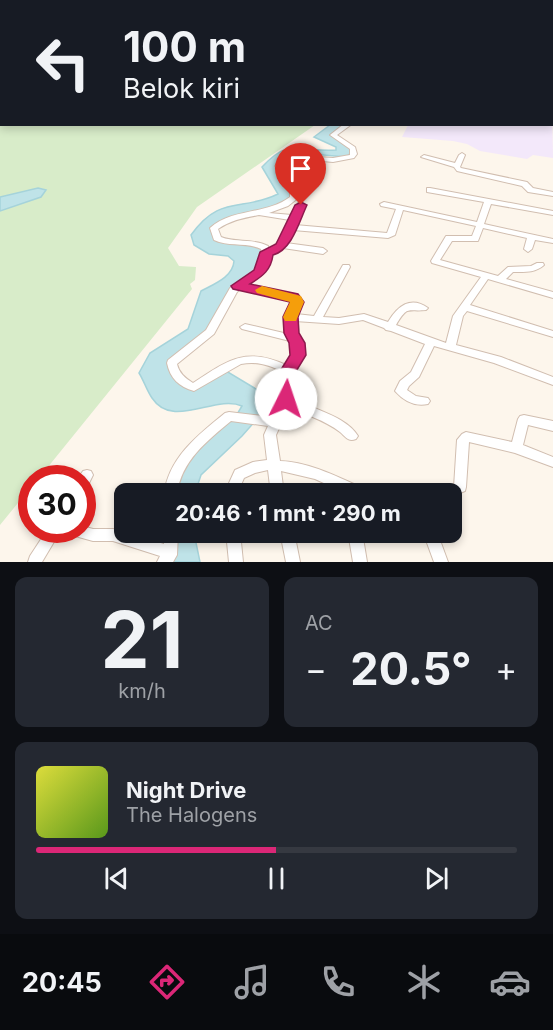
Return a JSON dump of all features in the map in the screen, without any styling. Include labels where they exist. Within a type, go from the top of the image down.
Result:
[{"type":"street","points":[[267,252],[254,243],[221,240],[214,228],[224,221],[278,207],[294,198],[294,188],[278,170],[279,164],[287,157],[296,155],[333,160],[352,157],[353,148],[333,135],[346,126]]},
{"type":"street","points":[[457,166],[462,155]]},
{"type":"street","points":[[424,157],[457,166],[459,170],[524,184],[531,190],[553,194]]},
{"type":"street","points":[[430,190],[553,213]]},
{"type":"street","points":[[531,208],[538,191]]},
{"type":"street","points":[[489,200],[475,239],[449,238],[435,260],[484,277],[553,295]]},
{"type":"street","points":[[384,204],[553,241]]},
{"type":"street","points":[[267,252],[276,250],[281,245],[301,205]]},
{"type":"street","points":[[290,227],[388,236],[391,235],[400,208]]},
{"type":"street","points":[[254,213],[295,218]]},
{"type":"street","points":[[528,249],[532,236]]},
{"type":"street","points":[[281,245],[323,251]]},
{"type":"street","points":[[267,252],[259,273],[238,286],[227,300],[219,319],[210,332],[173,361],[172,368],[183,382],[194,387],[238,360],[246,358],[262,359],[288,370]]},
{"type":"street","points":[[500,280],[511,268],[533,269],[540,265]]},
{"type":"street","points":[[317,319],[346,267]]},
{"type":"street","points":[[450,347],[458,316],[484,277]]},
{"type":"street","points":[[238,286],[293,297],[297,302],[290,317],[298,355],[288,370],[290,384],[286,399],[270,435],[276,483]]},
{"type":"street","points":[[389,327],[402,308],[409,305],[423,308]]},
{"type":"street","points":[[465,307],[553,334]]},
{"type":"street","points":[[290,317],[339,321],[360,317],[431,342],[497,360],[553,381]]},
{"type":"street","points":[[245,327],[294,338]]},
{"type":"street","points":[[424,401],[413,400],[400,391],[415,374],[431,342]]},
{"type":"street","points":[[286,399],[307,412],[340,426],[352,436]]},
{"type":"street","points":[[171,483],[179,465],[201,440],[229,416],[275,422]]},
{"type":"street","points":[[516,448],[524,419],[553,426]]},
{"type":"street","points":[[460,483],[463,440],[466,437],[516,448],[553,462]]},
{"type":"street","points":[[234,483],[236,478],[248,468],[273,467],[299,469],[331,483]]},
{"type":"street","points":[[96,535],[113,536],[167,557]]},
{"type":"street","points":[[35,561],[46,543]]},
{"type":"street","points":[[234,543],[236,562]]},
{"type":"street","points":[[289,543],[293,562]]},
{"type":"street","points":[[357,543],[360,562]]},
{"type":"street","points":[[434,543],[441,562]]},
{"type":"shaded area","points":[[408,126],[552,126],[553,158],[533,155],[527,159],[480,151],[467,144],[453,141],[402,137]]},
{"type":"green space","points":[[0,126],[314,126],[197,207],[168,248],[179,266],[196,267],[195,280],[190,284],[192,289],[50,465],[18,465],[18,503],[0,525]]},
{"type":"water","points":[[329,126],[344,126],[331,134],[353,151],[346,157],[287,154],[276,166],[295,191],[291,201],[218,225],[217,238],[250,242],[265,248],[265,263],[238,286],[219,319],[172,363],[190,387],[223,369],[256,389],[263,406],[257,419],[201,475],[198,483],[173,483],[179,465],[236,416],[242,406],[220,404],[171,411],[161,407],[152,398],[139,373],[150,353],[188,329],[201,291],[227,276],[233,267],[234,261],[228,256],[209,254],[194,245],[191,235],[202,222],[222,209],[278,194],[262,167],[281,151],[289,148],[336,150],[336,147],[314,137]]},
{"type":"water","points":[[38,188],[46,190],[41,197],[0,211],[0,197]]},
{"type":"water","points":[[169,543],[196,543],[200,562],[164,562]]},
{"type":"slow traffic","points":[[262,290],[296,299],[291,317]]},
{"type":"route","points":[[286,399],[290,384],[287,373],[298,355],[290,317],[297,302],[296,299],[238,286],[259,273],[267,258],[267,252],[276,250],[281,245],[301,205]]}]
